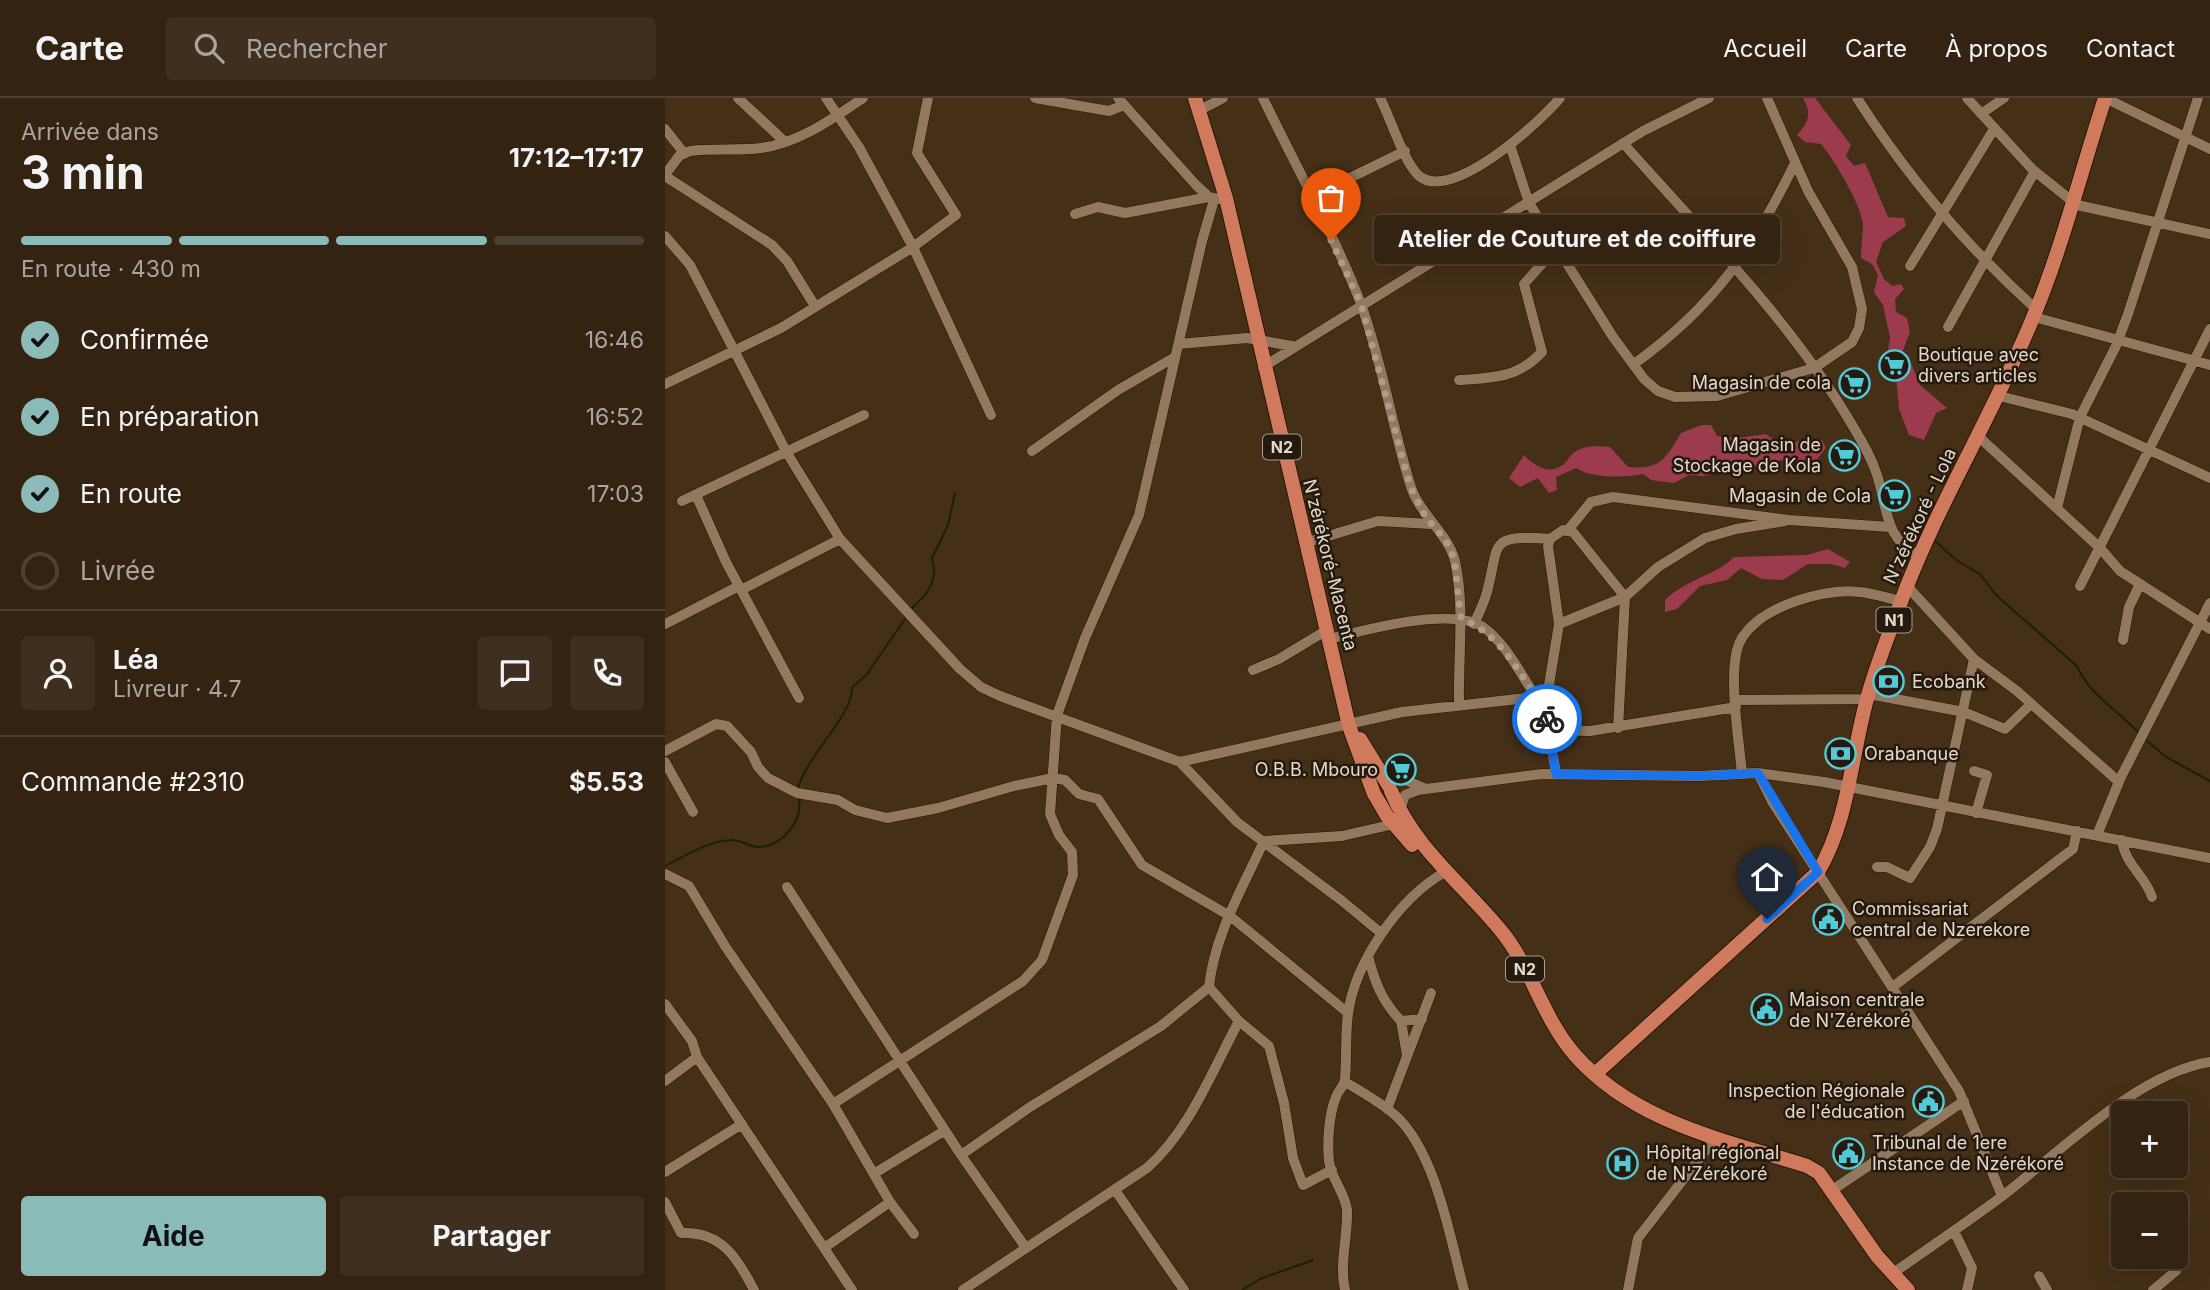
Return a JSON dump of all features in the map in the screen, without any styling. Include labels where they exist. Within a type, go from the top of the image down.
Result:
[{"type":"highway","name":"N'zérékoré - Lola","points":[[1595,1073],[1818,872],[1832,845],[1868,696],[1901,601],[1919,556],[1979,438],[2035,313],[2105,98]]},
{"type":"highway","name":"N2","points":[[1202,103],[1221,198],[1261,341],[1352,725],[1375,795],[1426,858],[1445,872],[1506,937],[1546,1013],[1575,1055],[1595,1073]]},
{"type":"highway","name":"N2","points":[[1352,725],[1390,788],[1397,819]]},
{"type":"highway","points":[[1375,795],[1378,784],[1390,788]]},
{"type":"highway","points":[[1595,1073],[1617,1092],[1667,1122],[1807,1166],[1819,1173],[1892,1274],[1908,1290]]},
{"type":"street","points":[[738,98],[785,142]]},
{"type":"street","points":[[826,98],[913,247],[991,415]]},
{"type":"street","points":[[815,306],[787,261],[772,245],[665,176],[672,163],[684,153],[705,149],[761,148],[785,142],[838,115],[863,98]]},
{"type":"street","points":[[665,384],[781,328],[913,247],[956,215],[917,153],[928,98]]},
{"type":"street","points":[[1035,98],[1109,111],[1121,102],[1181,170],[1221,198]]},
{"type":"street","points":[[1202,103],[1223,98]]},
{"type":"street","points":[[1263,98],[1361,304],[1410,486],[1454,558],[1461,618],[1458,638],[1459,703]]},
{"type":"street","points":[[1380,98],[1419,175],[1439,181],[1466,176],[1510,145],[1560,98]]},
{"type":"street","points":[[1266,365],[1291,346],[1529,203],[1623,143],[1682,109],[1709,98]]},
{"type":"street","points":[[1510,145],[1529,203],[1634,364],[1658,391],[1693,398],[1717,396],[1814,368],[1851,342],[1859,328],[1862,309],[1852,267],[1795,163],[1767,98]]},
{"type":"street","points":[[1857,98],[1904,168],[2035,313],[2118,340],[2210,365]]},
{"type":"street","points":[[1967,98],[2035,171],[2082,207],[2210,234]]},
{"type":"street","points":[[1980,114],[2004,98]]},
{"type":"street","points":[[2105,98],[2210,149]]},
{"type":"street","points":[[2057,508],[2080,417],[2118,340],[2198,98]]},
{"type":"street","points":[[1910,266],[1994,129]]},
{"type":"street","points":[[665,130],[684,153]]},
{"type":"street","points":[[1623,143],[1734,268],[1814,368],[1868,453],[1890,527],[1902,547],[1919,556]]},
{"type":"street","points":[[1311,197],[1405,151]]},
{"type":"street","points":[[1634,364],[1682,327],[1718,291],[1795,163]]},
{"type":"street","points":[[1948,327],[1984,258],[2035,171]]},
{"type":"street","points":[[1076,214],[1098,207],[1125,213],[1221,198]]},
{"type":"street","points":[[833,1104],[1023,981],[1042,960],[1073,875],[1072,852],[1059,835],[1050,814],[1057,715],[1085,638],[1139,515],[1175,357],[1221,198]]},
{"type":"street","points":[[665,236],[690,265],[787,453],[840,539],[914,620],[981,687],[1180,762],[1237,822],[1381,933]]},
{"type":"street","points":[[1459,380],[1504,377],[1523,370],[1542,352],[1524,284],[1558,246]]},
{"type":"street","points":[[2080,586],[2210,329]]},
{"type":"street","points":[[1179,344],[1261,341],[1291,346]]},
{"type":"street","points":[[1032,451],[1118,390],[1175,357]]},
{"type":"street","points":[[1999,396],[2080,417],[2210,478]]},
{"type":"street","points":[[683,500],[864,415]]},
{"type":"street","points":[[1979,438],[2100,548],[2120,571],[2210,629]]},
{"type":"street","points":[[696,495],[740,588],[799,698]]},
{"type":"street","points":[[1568,530],[1591,502],[1613,496],[1789,520],[1890,527]]},
{"type":"street","points":[[1559,624],[1625,597],[1658,567],[1706,538],[1736,528],[1789,520]]},
{"type":"street","points":[[1309,541],[1378,521],[1431,524]]},
{"type":"street","points":[[1474,624],[1487,592],[1491,561],[1498,546],[1513,539],[1550,539],[1563,530],[1573,532],[1625,597],[1618,728]]},
{"type":"street","points":[[665,624],[840,539]]},
{"type":"street","points":[[1550,539],[1559,624],[1545,709],[1556,774]]},
{"type":"street","points":[[2123,640],[2126,617],[2140,584]]},
{"type":"street","points":[[1907,586],[1974,659],[2031,704],[2119,782]]},
{"type":"street","points":[[1742,774],[1736,703],[1736,651],[1751,625],[1769,613],[1811,596],[1836,592],[1858,591],[1901,601]]},
{"type":"street","points":[[2097,835],[2119,782],[2210,603]]},
{"type":"street","points":[[1253,670],[1331,636],[1461,618],[1495,639],[1545,709]]},
{"type":"street","points":[[1877,867],[1887,867],[1910,878],[1930,847],[1943,806],[1974,659]]},
{"type":"street","points":[[1549,730],[1590,731],[1618,728],[1736,703],[1868,696],[1964,712],[2005,729],[2031,704]]},
{"type":"street","points":[[1180,762],[1402,712],[1459,703],[1536,697]]},
{"type":"street","points":[[665,751],[716,724],[727,726],[751,752],[758,767],[768,778],[796,793],[838,800],[855,810],[887,818],[1053,779],[1065,780],[1079,794],[1098,800],[1142,865],[1230,916],[1348,1013]]},
{"type":"street","points":[[665,762],[693,812]]},
{"type":"street","points":[[1375,766],[1397,779],[1428,789]]},
{"type":"street","points":[[1974,772],[1987,775],[1976,813]]},
{"type":"street","points":[[1758,773],[1964,1101],[2002,1196]]},
{"type":"street","points":[[1263,841],[1342,836],[1397,819],[1399,804],[1405,795],[1428,789],[1556,774],[1699,776],[1758,773],[1848,787],[2210,858]]},
{"type":"street","points":[[1893,986],[2073,849],[2077,831]]},
{"type":"street","points":[[2122,840],[2127,861],[2149,887],[2152,897]]},
{"type":"street","points":[[961,1156],[1030,1107],[1161,1026],[1209,987],[1211,967],[1263,841]]},
{"type":"street","points":[[1345,1290],[1341,1274],[1347,1213],[1345,1195],[1332,1170],[1328,1145],[1336,1096],[1345,1082],[1348,1013],[1368,956],[1381,933],[1429,883],[1445,872]]},
{"type":"street","points":[[665,874],[689,886],[747,980],[833,1104],[890,1202],[914,1234]]},
{"type":"street","points":[[787,887],[944,1131],[1026,1248]]},
{"type":"street","points":[[1368,956],[1377,989],[1401,1021],[1407,1057]]},
{"type":"street","points":[[1209,987],[1239,1021],[1269,1046],[1284,1102],[1293,1158],[1303,1185],[1332,1170]]},
{"type":"street","points":[[1387,1109],[1431,993]]},
{"type":"street","points":[[665,1004],[692,1041],[697,1057],[852,1290]]},
{"type":"street","points":[[1401,1021],[1422,1019]]},
{"type":"street","points":[[963,1290],[1147,1168],[1178,1134],[1239,1021]]},
{"type":"street","points":[[665,1081],[697,1057]]},
{"type":"street","points":[[1892,1274],[2002,1196],[2145,1085],[2177,1068],[2210,1062]]},
{"type":"street","points":[[1345,1082],[1387,1109],[1409,1130],[1429,1169],[1464,1290]]},
{"type":"street","points":[[1833,1189],[1964,1101]]},
{"type":"street","points":[[665,1172],[742,1124]]},
{"type":"street","points":[[874,1173],[944,1131]]},
{"type":"street","points":[[1628,1290],[1638,1238],[1716,1137]]},
{"type":"street","points":[[1115,1190],[1184,1290]]},
{"type":"street","points":[[665,1202],[681,1233],[708,1234],[733,1256],[754,1290]]},
{"type":"street","points":[[824,1248],[890,1202]]},
{"type":"street","points":[[1954,1231],[1972,1268],[1968,1290]]},
{"type":"street","points":[[2153,1290],[2176,1271]]},
{"type":"street","points":[[2039,1276],[2047,1290]]},
{"type":"shaded area","points":[[1803,98],[1815,98],[1851,145],[1846,156],[1854,166],[1865,163],[1888,217],[1904,218],[1906,226],[1883,242],[1876,262],[1884,279],[1892,286],[1901,284],[1904,289],[1895,299],[1896,312],[1907,318],[1910,332],[1902,353],[1911,363],[1920,385],[1947,408],[1936,413],[1924,440],[1909,435],[1899,409],[1896,377],[1887,357],[1890,337],[1883,305],[1874,292],[1878,275],[1872,264],[1861,258],[1863,224],[1857,206],[1821,144],[1805,142],[1797,135],[1808,117]]},
{"type":"shaded area","points":[[1701,425],[1711,425],[1717,436],[1738,438],[1766,434],[1783,447],[1804,439],[1822,440],[1826,448],[1811,467],[1781,460],[1764,466],[1740,464],[1704,476],[1689,475],[1674,483],[1651,480],[1643,474],[1608,476],[1590,474],[1576,468],[1556,477],[1557,490],[1549,493],[1538,478],[1520,487],[1509,478],[1524,455],[1537,466],[1553,469],[1559,468],[1576,451],[1592,446],[1610,447],[1628,467],[1648,466],[1666,456],[1681,433]]},
{"type":"shaded area","points":[[1828,549],[1850,562],[1845,568],[1831,564],[1808,564],[1783,580],[1762,579],[1741,568],[1727,580],[1700,586],[1677,609],[1665,612],[1665,600],[1734,557],[1807,555]]},
{"type":"waterway","points":[[912,608],[927,592],[933,580],[932,558],[948,525],[955,493]]},
{"type":"waterway","points":[[1919,514],[1922,527]]},
{"type":"waterway","points":[[1934,540],[1956,560],[1980,574],[1996,595],[2077,666],[2089,686],[2140,734]]},
{"type":"waterway","points":[[798,788],[810,763],[845,711],[852,688],[867,674],[907,616]]},
{"type":"waterway","points":[[2146,740],[2166,757],[2210,781]]},
{"type":"waterway","points":[[665,866],[698,849],[724,841],[735,840],[759,847],[776,842],[794,823],[798,815],[799,797]]},
{"type":"waterway","points":[[1242,1290],[1260,1279],[1313,1260]]},
{"type":"way so far","points":[[1331,240],[1361,304],[1410,486],[1425,516],[1446,541],[1454,558],[1461,618],[1482,627],[1495,639],[1545,709],[1547,719]]},
{"type":"place","name":"Atelier de Couture et de coiffure","points":[[1331,240]]},
{"type":"place","name":"Boutique avec divers articles","points":[[1895,365]]},
{"type":"place","name":"Magasin de cola","points":[[1854,383]]},
{"type":"place","name":"Magasin de Stockage de Kola","points":[[1844,455]]},
{"type":"place","name":"Magasin de Cola","points":[[1894,496]]},
{"type":"place","name":"Ecobank","points":[[1889,682]]},
{"type":"place","name":"Orabanque","points":[[1841,754]]},
{"type":"place","name":"O.B.B. Mbouro","points":[[1401,770]]},
{"type":"place","name":"Commissariat central de Nzerekore","points":[[1829,919]]},
{"type":"place","name":"Maison centrale de N'Zérékoré","points":[[1766,1010]]},
{"type":"place","name":"Inspection Régionale de l'éducation","points":[[1928,1101]]},
{"type":"place","name":"Tribunal de 1ere Instance de Nzérékoré","points":[[1849,1153]]},
{"type":"place","name":"Hôpital régional de N'Zérékoré","points":[[1623,1163]]},
{"type":"route","points":[[1547,719],[1556,774],[1699,776],[1758,773],[1773,803],[1818,872],[1767,919]]}]
